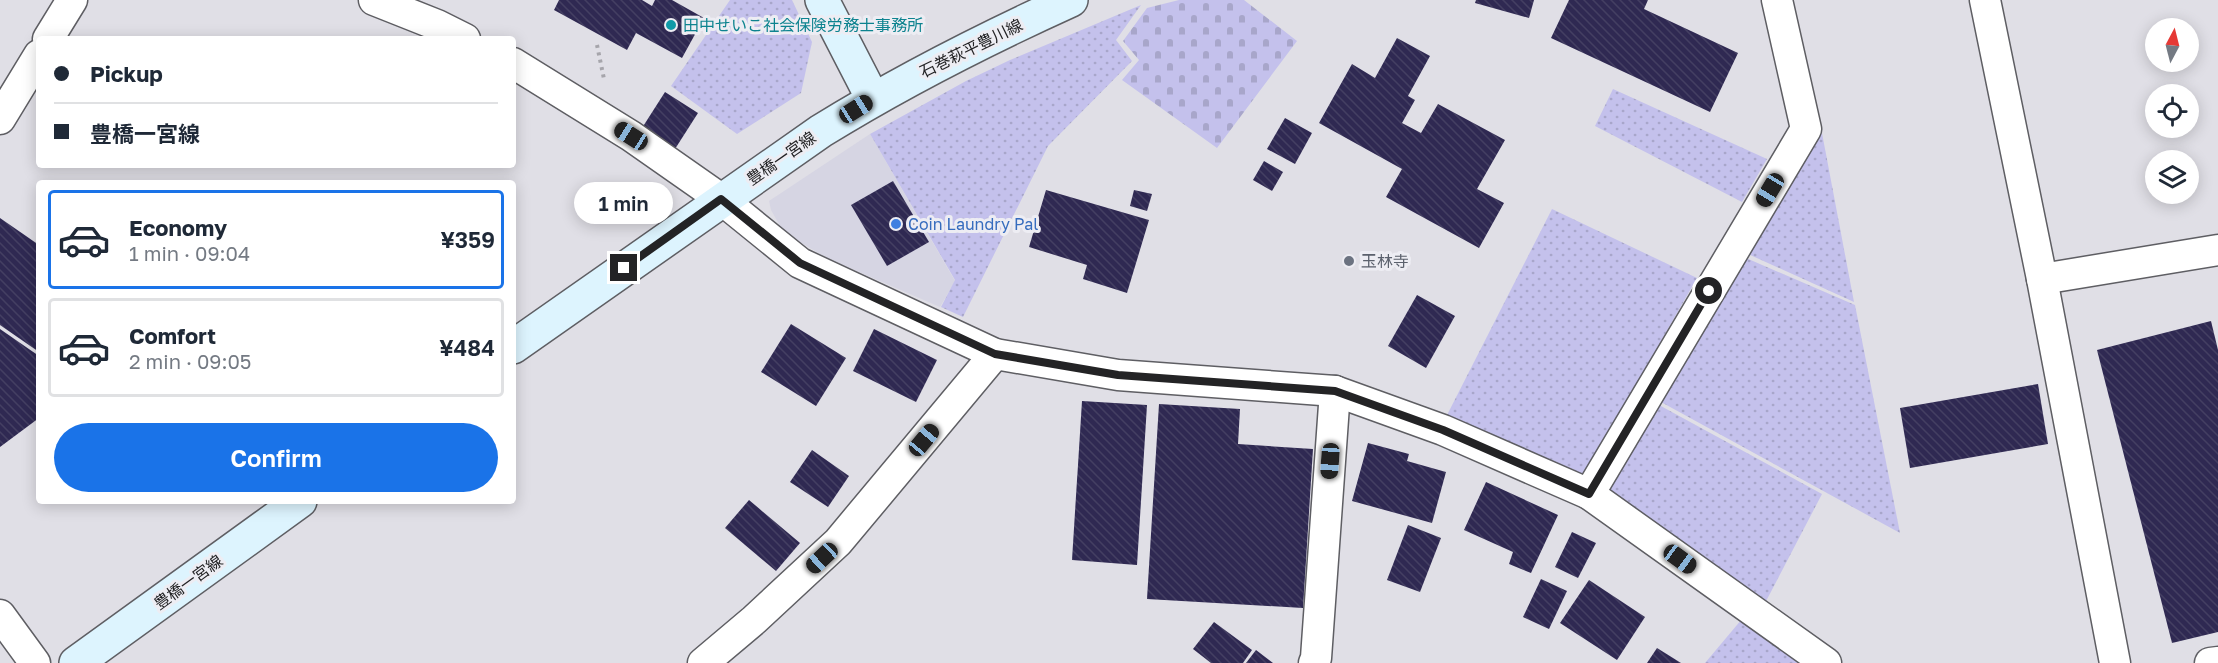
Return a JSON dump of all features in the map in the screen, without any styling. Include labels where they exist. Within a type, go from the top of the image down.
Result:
[{"type":"main road","points":[[822,0],[873,99]]},
{"type":"main road","name":"石巻萩平豊川線","points":[[873,99],[938,63],[1071,0]]},
{"type":"main road","name":"豊橋一宮線","points":[[516,345],[721,199],[821,131],[873,99]]},
{"type":"main road","name":"豊橋一宮線","points":[[76,663],[296,504]]},
{"type":"street","points":[[50,36],[72,0]]},
{"type":"street","points":[[374,0],[459,36]]},
{"type":"street","points":[[1589,494],[1806,129],[1777,0]]},
{"type":"street","points":[[1985,0],[2042,279],[2115,663]]},
{"type":"street","points":[[0,119],[36,60]]},
{"type":"street","points":[[516,65],[631,136],[721,199],[800,263],[995,354],[1118,375],[1335,391],[1443,430],[1589,494],[1826,663]]},
{"type":"street","points":[[2042,279],[2218,250]]},
{"type":"street","points":[[703,663],[754,620],[838,542],[995,354]]},
{"type":"street","points":[[1314,663],[1335,391]]},
{"type":"street","points":[[0,615],[35,663]]},
{"type":"street","points":[[2210,663],[2218,662]]},
{"type":"path","points":[[597,45],[606,89]]},
{"type":"shaded area","points":[[870,134],[955,281],[940,307],[829,259],[784,233],[771,210],[769,201]]},
{"type":"green space","points":[[730,0],[792,0],[812,42],[801,93],[737,134],[671,86]]},
{"type":"green space","points":[[1179,0],[1244,0],[1297,41],[1217,148],[1122,80],[1139,60],[1123,41],[1147,8]]},
{"type":"green space","points":[[1141,5],[1116,40],[1132,61],[1048,146],[963,317],[941,307],[955,280],[870,134],[966,81],[1010,60]]},
{"type":"green space","points":[[1613,89],[1767,159],[1742,202],[1595,126]]},
{"type":"green space","points":[[1822,133],[1854,302],[1748,254]]},
{"type":"green space","points":[[1552,209],[1697,278],[1583,478],[1445,419]]},
{"type":"green space","points":[[1746,258],[1855,305],[1900,533],[1661,402]]},
{"type":"green space","points":[[1659,405],[1822,494],[1764,605],[1607,493]]},
{"type":"green space","points":[[1742,619],[1803,663],[1705,663]]},
{"type":"building","points":[[559,0],[642,0],[652,6],[655,0],[672,0],[704,18],[682,58],[636,33],[627,50],[554,10]]},
{"type":"building","points":[[1476,0],[1534,0],[1529,18],[1475,3]]},
{"type":"building","points":[[1569,0],[1648,0],[1644,9],[1738,53],[1710,112],[1551,38]]},
{"type":"building","points":[[1397,38],[1430,56],[1408,96],[1415,100],[1402,123],[1421,133],[1438,104],[1505,140],[1477,189],[1504,203],[1479,248],[1386,197],[1402,169],[1319,123],[1352,64],[1375,78]]},
{"type":"building","points":[[665,92],[698,113],[675,149],[642,128]]},
{"type":"building","points":[[1285,118],[1312,133],[1295,164],[1267,149]]},
{"type":"building","points":[[1264,161],[1283,172],[1272,191],[1253,180]]},
{"type":"building","points":[[893,181],[929,242],[887,266],[851,205]]},
{"type":"building","points":[[1046,190],[1149,220],[1127,293],[1083,279],[1087,265],[1029,247]]},
{"type":"building","points":[[1134,190],[1152,194],[1147,211],[1130,206]]},
{"type":"building","points":[[0,218],[36,243],[36,350],[0,325]]},
{"type":"building","points":[[1417,295],[1455,316],[1426,368],[1388,346]]},
{"type":"building","points":[[2211,321],[2218,350],[2218,632],[2172,643],[2097,350]]},
{"type":"building","points":[[791,324],[846,358],[816,406],[761,372]]},
{"type":"building","points":[[0,329],[36,354],[36,420],[0,447]]},
{"type":"building","points":[[874,329],[937,360],[916,402],[853,371]]},
{"type":"building","points":[[2038,384],[2048,444],[1910,468],[1900,408]]},
{"type":"building","points":[[1082,401],[1147,405],[1137,565],[1072,560]]},
{"type":"building","points":[[1159,404],[1240,409],[1238,444],[1313,449],[1303,608],[1147,599]]},
{"type":"building","points":[[1368,443],[1409,454],[1407,461],[1446,472],[1432,523],[1352,501]]},
{"type":"building","points":[[812,450],[849,476],[828,507],[790,482]]},
{"type":"building","points":[[1486,482],[1558,515],[1531,573],[1509,564],[1513,552],[1464,530]]},
{"type":"building","points":[[749,500],[800,543],[776,571],[725,528]]},
{"type":"building","points":[[1408,525],[1441,538],[1420,592],[1387,580]]},
{"type":"building","points":[[1572,532],[1596,543],[1578,578],[1555,567]]},
{"type":"building","points":[[1541,579],[1567,591],[1549,629],[1523,617]]},
{"type":"building","points":[[1589,580],[1645,617],[1617,660],[1560,623]]},
{"type":"building","points":[[1214,622],[1252,650],[1243,663],[1211,663],[1193,649]]},
{"type":"building","points":[[1657,648],[1681,663],[1647,663]]},
{"type":"building","points":[[1256,650],[1273,663],[1246,663]]},
{"type":"place","name":"田中せいこ社会保険労務士事務所","points":[[671,25]]},
{"type":"place","name":"Coin Laundry Pal","points":[[896,224]]},
{"type":"place","name":"玉林寺","points":[[1349,261]]},
{"type":"route","points":[[624,268],[721,199],[800,263],[995,354],[1118,375],[1335,391],[1443,430],[1589,494],[1709,291]]}]
